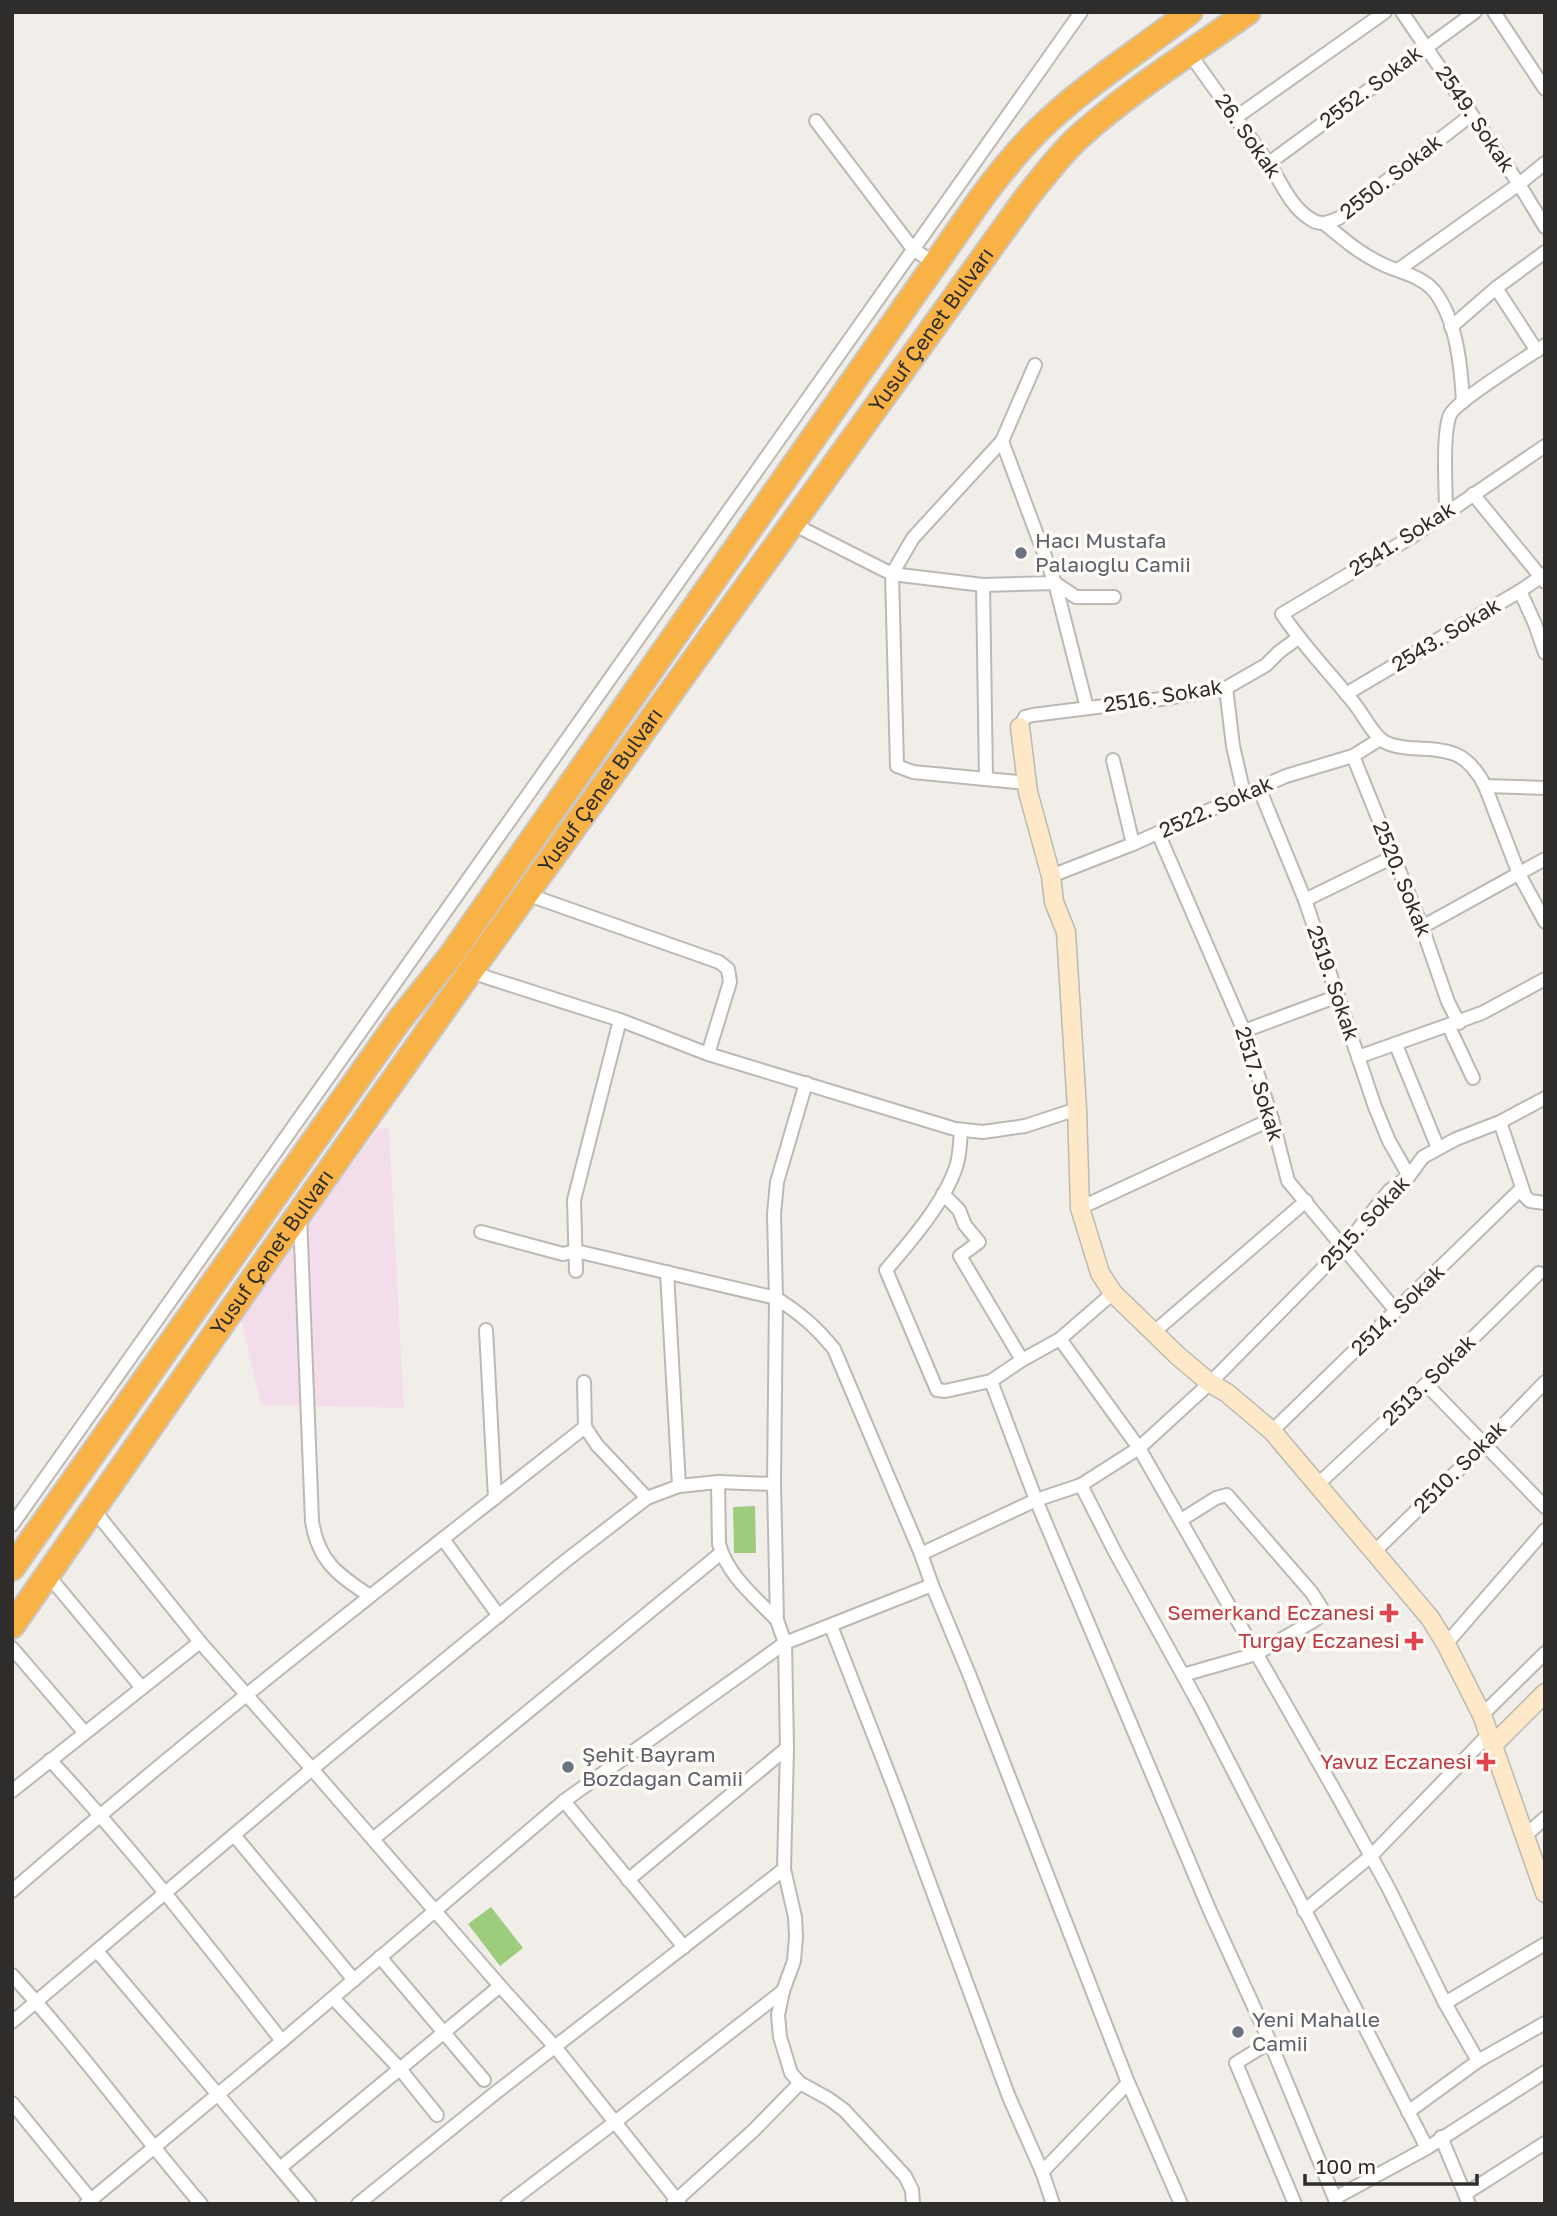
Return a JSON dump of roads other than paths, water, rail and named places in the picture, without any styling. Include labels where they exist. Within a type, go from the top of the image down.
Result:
[{"type":"highway","name":"Yusuf Çenet Bulvarı","points":[[12,1568],[390,1034],[473,924],[989,187],[1032,136],[1071,101],[1191,12]]},
{"type":"highway","name":"Yusuf Çenet Bulvarı","points":[[12,1626],[470,972],[1005,227],[1079,136],[1248,12]]},
{"type":"street","points":[[12,1525],[1081,12]]},
{"type":"street","points":[[1235,118],[1385,12]]},
{"type":"street","name":"2549. Sokak","points":[[1402,12],[1519,184],[1545,227]]},
{"type":"street","name":"2552. Sokak","points":[[1269,163],[1475,12]]},
{"type":"street","points":[[1494,12],[1545,89]]},
{"type":"street","name":"26. Sokak","points":[[1190,54],[1269,163],[1293,202],[1307,217]]},
{"type":"street","name":"2550. Sokak","points":[[1307,217],[1325,224],[1339,218],[1471,115]]},
{"type":"street","points":[[816,121],[913,249],[934,263]]},
{"type":"street","points":[[1398,271],[1545,163]]},
{"type":"street","points":[[1325,224],[1357,250],[1416,278],[1434,291],[1456,342],[1463,402]]},
{"type":"street","points":[[1451,327],[1496,288],[1545,252]]},
{"type":"street","points":[[1446,513],[1447,429],[1450,413],[1541,348],[1496,288]]},
{"type":"street","points":[[1027,783],[913,772],[897,766],[892,574],[913,538],[1002,441],[1035,365]]},
{"type":"street","points":[[1002,441],[1055,583],[1087,708]]},
{"type":"street","name":"2541. Sokak","points":[[1298,638],[1282,614],[1413,536],[1545,446]]},
{"type":"street","points":[[1473,494],[1543,578]]},
{"type":"street","points":[[791,523],[892,574],[983,585],[1055,583],[1076,597],[1114,597]]},
{"type":"street","name":"2543. Sokak","points":[[1346,694],[1543,578]]},
{"type":"street","points":[[983,585],[986,779]]},
{"type":"street","points":[[1520,591],[1545,653]]},
{"type":"street","points":[[1298,638],[1380,739],[1403,748],[1457,754],[1478,771],[1519,874],[1545,922]]},
{"type":"street","name":"2516. Sokak","points":[[1020,727],[1026,717],[1033,715],[1226,688],[1266,665],[1298,638]]},
{"type":"street","points":[[1226,688],[1235,755],[1244,794]]},
{"type":"street","points":[[1020,727],[1027,783],[1051,876],[1054,902],[1066,932],[1080,1208],[1100,1273],[1112,1293],[1154,1332],[1210,1383],[1234,1398],[1272,1431],[1430,1618],[1482,1716],[1545,1893]]},
{"type":"street","name":"2522. Sokak","points":[[1051,876],[1133,844],[1286,776],[1353,756],[1380,739]]},
{"type":"street","name":"2520. Sokak","points":[[1353,756],[1422,927],[1473,1078]]},
{"type":"street","points":[[1113,760],[1133,844]]},
{"type":"street","points":[[1485,786],[1545,788]]},
{"type":"street","name":"2519. Sokak","points":[[1259,788],[1305,900],[1357,1057],[1389,1141],[1409,1177]]},
{"type":"street","name":"2517. Sokak","points":[[1157,833],[1244,1031],[1288,1181],[1396,1311]]},
{"type":"street","points":[[1305,900],[1393,857]]},
{"type":"street","points":[[1422,927],[1545,859]]},
{"type":"street","points":[[526,894],[719,962],[728,969],[730,982],[708,1054]]},
{"type":"street","points":[[470,972],[620,1020],[708,1054],[961,1130],[983,1132],[1025,1126],[1077,1109]]},
{"type":"street","points":[[1357,1057],[1454,1025],[1545,979]]},
{"type":"street","points":[[1244,1031],[1338,996]]},
{"type":"street","points":[[576,1271],[575,1200],[620,1020]]},
{"type":"street","points":[[1396,1045],[1438,1148]]},
{"type":"street","points":[[806,1083],[777,1182],[774,1214],[777,1620],[785,1643],[787,1748],[784,1869],[795,1917],[796,1937],[794,1961],[778,2015],[779,2036],[791,2073],[800,2083],[844,2110],[905,2176],[912,2190],[913,2204]]},
{"type":"street","name":"2515. Sokak","points":[[921,1554],[1036,1500],[1081,1485],[1139,1448],[1210,1383],[1343,1248],[1389,1191],[1409,1177],[1423,1157],[1545,1098]]},
{"type":"street","points":[[1080,1208],[1272,1119]]},
{"type":"street","points":[[1500,1122],[1525,1196],[1530,1201],[1545,1203]]},
{"type":"street","points":[[961,1130],[957,1165],[949,1186],[915,1236],[886,1270],[937,1390],[944,1391],[991,1381],[1060,1339],[1112,1293]]},
{"type":"street","name":"2514. Sokak","points":[[1272,1431],[1522,1188]]},
{"type":"street","points":[[943,1194],[958,1210],[965,1225],[979,1242],[960,1256],[1022,1360]]},
{"type":"street","points":[[1154,1332],[1306,1201]]},
{"type":"street","points":[[300,1212],[314,1537],[331,1567],[370,1596]]},
{"type":"street","points":[[481,1232],[563,1254],[576,1251],[776,1298],[808,1320],[834,1349],[921,1554],[1128,2083],[1181,2204]]},
{"type":"street","points":[[667,1272],[679,1486]]},
{"type":"street","name":"2513. Sokak","points":[[1317,1485],[1426,1384],[1539,1273]]},
{"type":"street","points":[[486,1330],[495,1497]]},
{"type":"street","points":[[1060,1339],[1139,1448],[1181,1520],[1371,1856],[1445,2003],[1478,2061]]},
{"type":"street","points":[[991,1381],[1036,1500],[1210,1912],[1270,2042],[1336,2201],[1545,2072]]},
{"type":"street","points":[[584,1382],[585,1427],[597,1445],[647,1498]]},
{"type":"street","name":"2510. Sokak","points":[[1375,1551],[1545,1382]]},
{"type":"street","points":[[1426,1384],[1545,1507]]},
{"type":"street","points":[[12,1891],[245,1694],[585,1427]]},
{"type":"street","points":[[12,2022],[312,1769],[564,1562],[647,1498],[679,1486],[718,1482],[774,1484]]},
{"type":"street","points":[[718,1482],[721,1553],[736,1578],[777,1620]]},
{"type":"street","points":[[1081,1485],[1183,1675],[1427,2147]]},
{"type":"street","points":[[1181,1520],[1216,1497],[1227,1495],[1312,1593],[1324,1612],[1256,1654],[1183,1675]]},
{"type":"street","points":[[94,1510],[200,1642],[556,2048],[676,2202],[800,2083]]},
{"type":"street","points":[[1446,1644],[1545,1530]]},
{"type":"street","points":[[443,1539],[499,1616]]},
{"type":"street","points":[[373,1839],[721,1553]]},
{"type":"street","points":[[47,1574],[142,1688]]},
{"type":"street","points":[[12,2103],[88,2202],[564,1801],[785,1643],[932,1585]]},
{"type":"street","points":[[831,1626],[900,1802],[1009,2097],[1053,2204]]},
{"type":"street","points":[[12,1791],[200,1642]]},
{"type":"street","points":[[12,1648],[85,1733]]},
{"type":"street","points":[[1482,1716],[1545,1653]]},
{"type":"street","points":[[1304,1910],[1371,1856],[1491,1739],[1545,1693]]},
{"type":"street","points":[[628,1880],[787,1748]]},
{"type":"street","points":[[50,1760],[100,1814],[166,1893],[282,2041]]},
{"type":"street","points":[[564,1801],[684,1947]]},
{"type":"street","points":[[1525,1836],[1545,1818]]},
{"type":"street","points":[[234,1835],[354,1980]]},
{"type":"street","points":[[358,2204],[494,2094],[784,1869]]},
{"type":"street","points":[[1445,2003],[1545,1944]]},
{"type":"street","points":[[97,1951],[310,2204]]},
{"type":"street","points":[[380,1957],[484,2080]]},
{"type":"street","points":[[12,1975],[201,2204]]},
{"type":"street","points":[[281,2168],[500,1986]]},
{"type":"street","points":[[507,2204],[783,1991]]},
{"type":"street","points":[[333,1998],[400,2070],[437,2115]]},
{"type":"street","points":[[1408,2112],[1478,2061],[1545,2023]]},
{"type":"street","points":[[1270,2042],[1236,2063],[1295,2204]]},
{"type":"street","points":[[1042,2172],[1128,2083]]},
{"type":"street","points":[[1441,2137],[1467,2199],[1545,2143]]},
{"type":"place","name":"Hacı Mustafa Palaıoğlu Camii","points":[[1021,553]]},
{"type":"place","name":"Semerkand Eczanesi","points":[[1389,1613]]},
{"type":"place","name":"Turgay Eczanesi","points":[[1414,1641]]},
{"type":"place","name":"Yavuz Eczanesi","points":[[1486,1762]]},
{"type":"place","name":"Şehit Bayram Bozdağan Camii","points":[[568,1767]]},
{"type":"place","name":"Yeni Mahalle Camii","points":[[1238,2032]]}]
